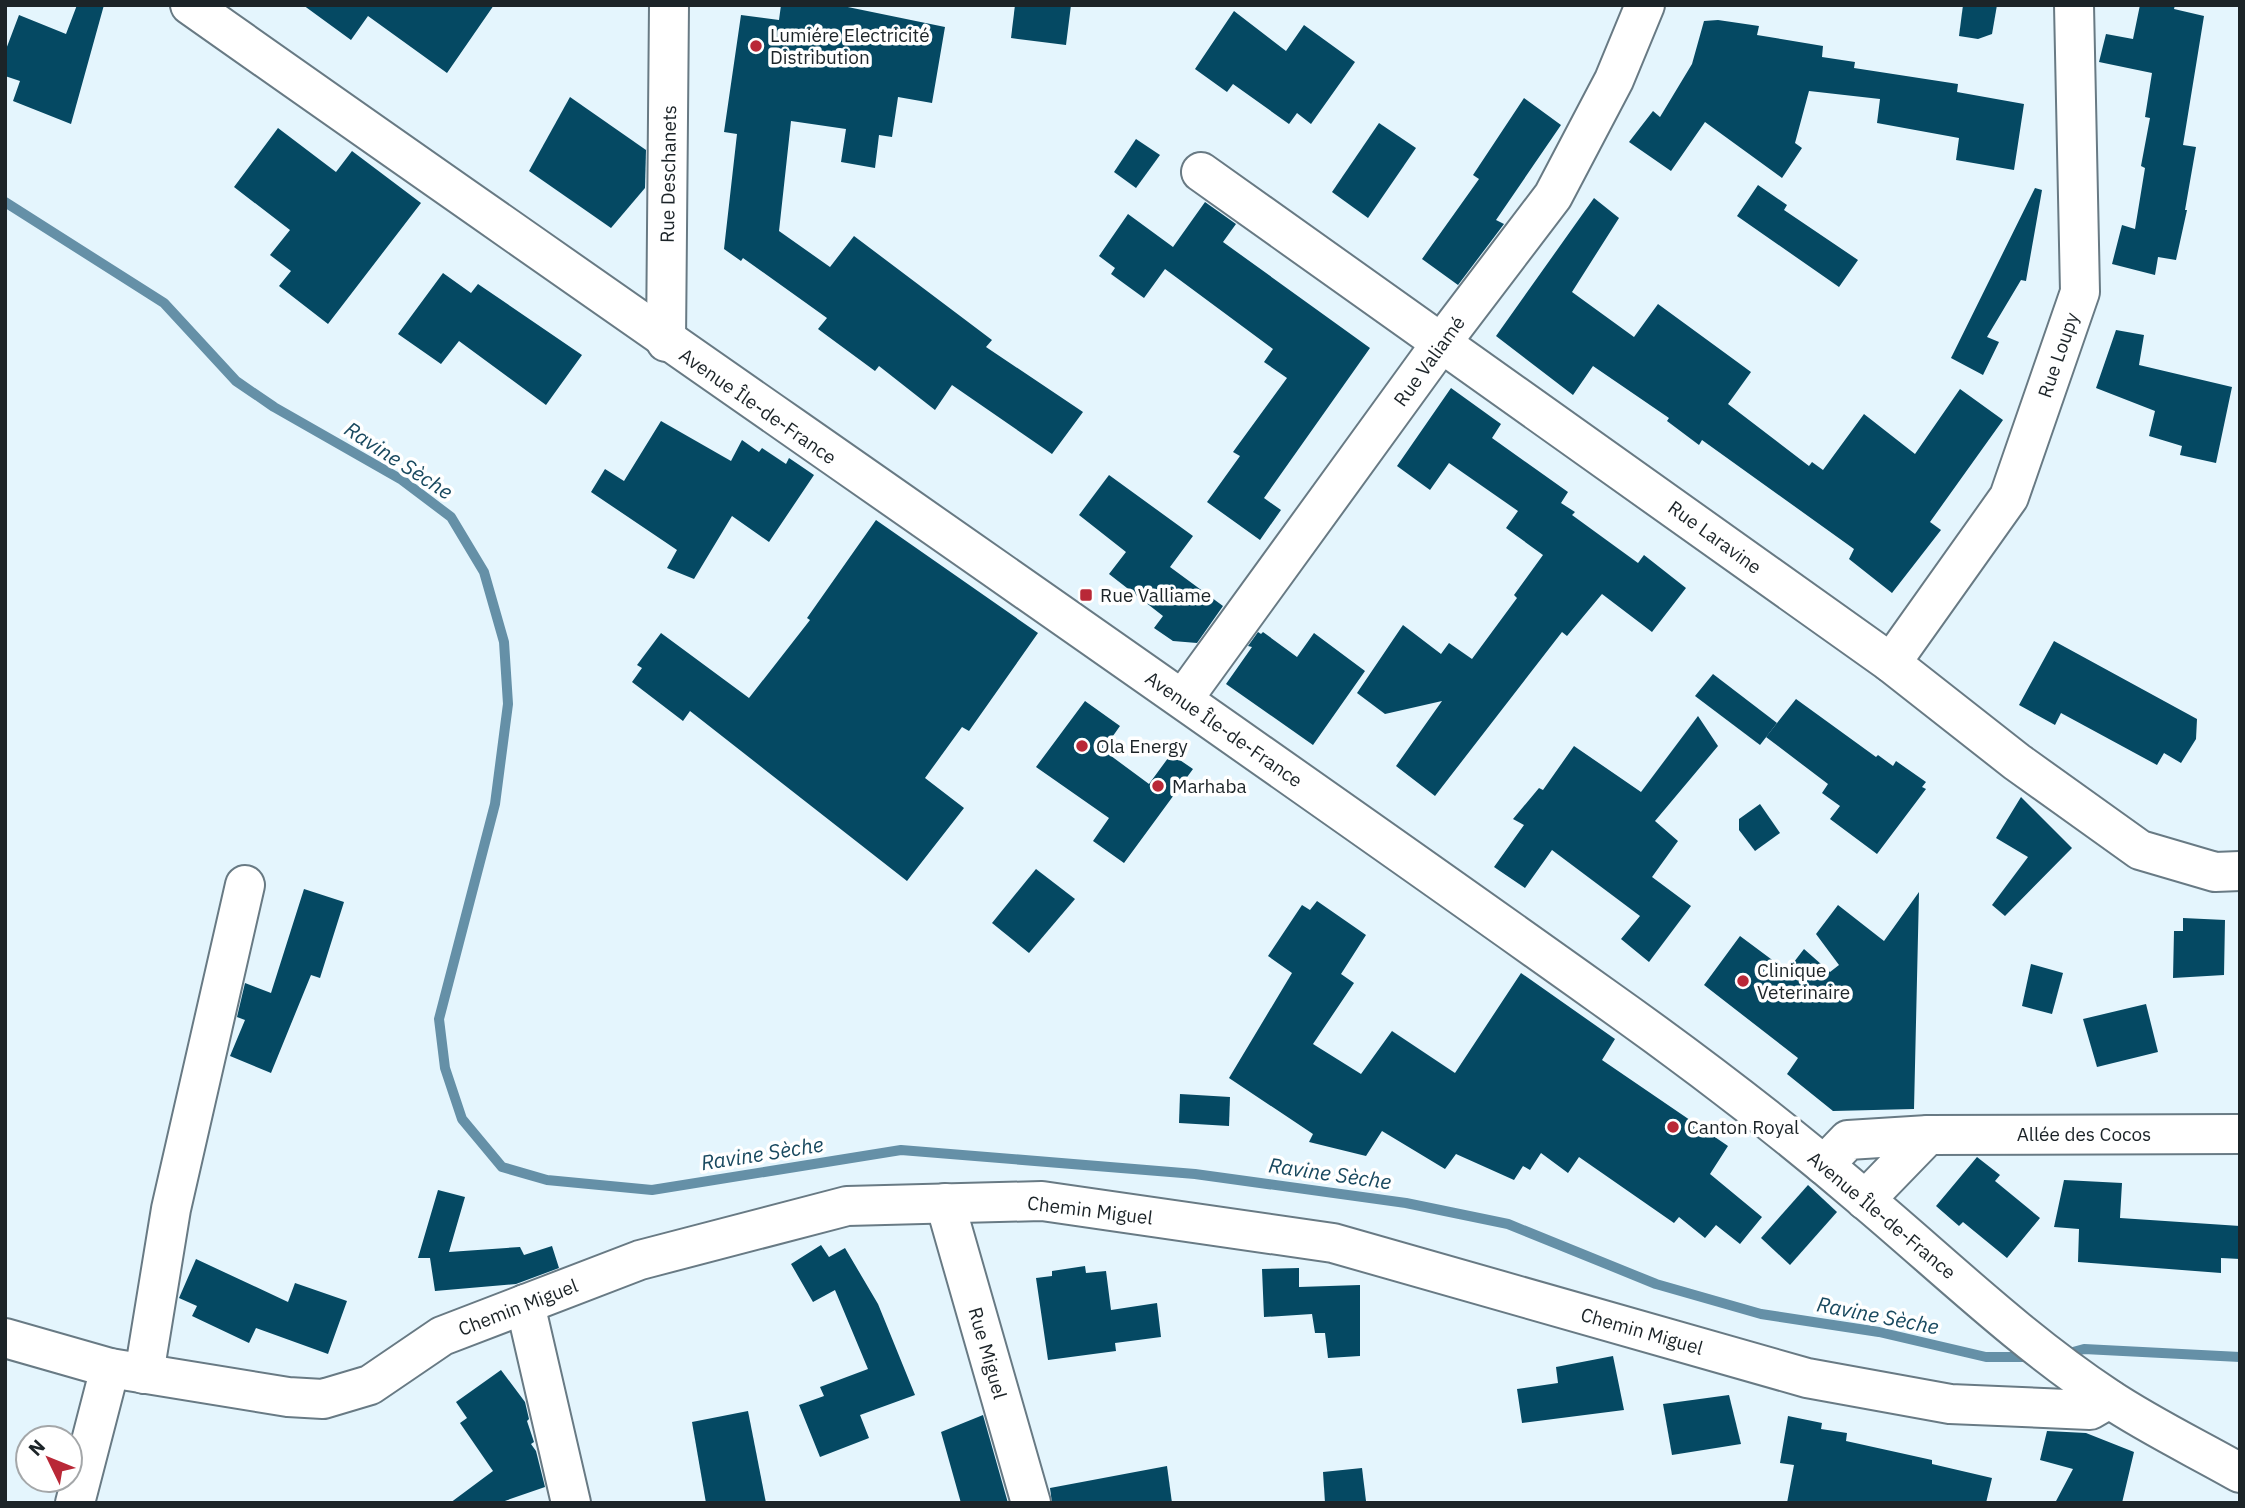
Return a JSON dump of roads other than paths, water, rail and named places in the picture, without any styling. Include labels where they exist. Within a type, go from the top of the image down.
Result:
[{"type":"street","name":"Avenue Île-de-France","points":[[190,5],[666,342],[1184,699],[1610,1002],[1824,1165],[2006,1321],[2109,1399],[2240,1474]]},
{"type":"street","name":"Rue Deschanets","points":[[666,342],[669,5]]},
{"type":"street","name":"Rue Valiamé","points":[[1184,699],[1442,342],[1553,196],[1614,80],[1645,5]]},
{"type":"street","name":"Rue Loupy","points":[[1891,663],[2008,497],[2080,292],[2074,5]]},
{"type":"street","name":"Rue Laravine","points":[[1200,172],[1891,663],[2017,762],[2140,850],[2215,872],[2240,872]]},
{"type":"street","points":[[75,1503],[127,1371],[171,1209],[245,885]]},
{"type":"street","name":"Allée des Cocos","points":[[1824,1165],[1848,1140],[1928,1135],[2240,1134]]},
{"type":"street","points":[[1865,1200],[1928,1135]]},
{"type":"street","name":"Chemin Miguel","points":[[5,1338],[127,1371],[288,1397],[323,1399],[370,1385],[442,1336],[640,1260],[847,1206],[1042,1201],[1333,1243],[1807,1378],[1951,1404],[2090,1410],[2109,1399]]},
{"type":"street","name":"Rue Miguel","points":[[945,1203],[1031,1503]]},
{"type":"street","points":[[525,1304],[571,1503]]},
{"type":"waterway","name":"Ravine Sèche","points":[[5,202],[164,303],[236,381],[274,407],[402,480],[451,517],[484,572],[504,642],[508,704],[495,804],[439,1019],[445,1068],[462,1119],[502,1167],[547,1180],[652,1190],[901,1150],[1195,1174],[1406,1203],[1508,1224],[1656,1284],[1761,1314],[1879,1332],[1986,1357],[2032,1357]]},
{"type":"waterway","name":"Ravine Sèche","points":[[2062,1355],[2084,1349],[2240,1357]]},
{"type":"place","name":"Lumiére Electricité Distribution","points":[[756,46]]},
{"type":"place","name":"Rue Valliame","points":[[1086,595]]},
{"type":"place","name":"Ola Energy","points":[[1082,746]]},
{"type":"place","name":"Marhaba","points":[[1158,786]]},
{"type":"place","name":"Clinique Veterinaire","points":[[1743,981]]},
{"type":"place","name":"Canton Royal","points":[[1673,1127]]}]
